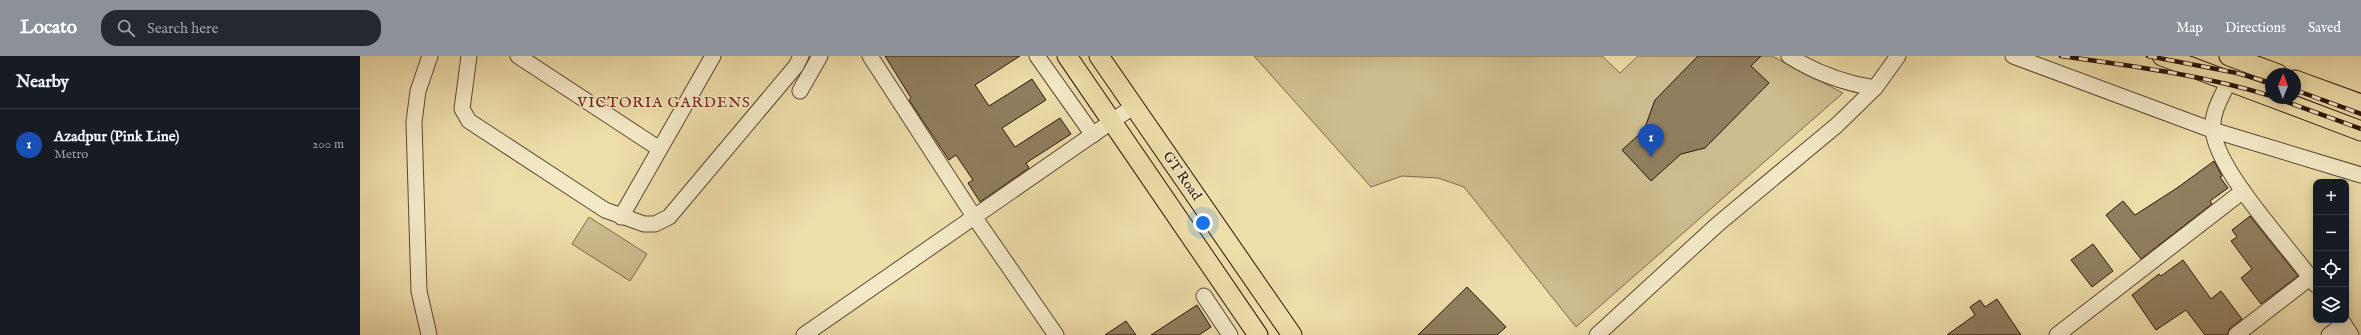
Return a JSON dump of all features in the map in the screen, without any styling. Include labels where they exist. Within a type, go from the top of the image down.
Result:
[{"type":"main road","name":"GT Road","points":[[1067,56],[1258,335]]},
{"type":"main road","name":"GT Road","points":[[1099,56],[1292,335]]},
{"type":"main road","points":[[2162,56],[2265,95]]},
{"type":"main road","points":[[2229,56],[2265,69]]},
{"type":"main road","points":[[2301,82],[2361,104]]},
{"type":"main road","points":[[2288,104],[2361,131]]},
{"type":"street","points":[[429,335],[419,291],[414,122],[418,90],[430,56]]},
{"type":"street","points":[[469,56],[462,109],[470,121],[605,210],[644,224],[655,224],[669,217],[796,66],[801,56]]},
{"type":"street","points":[[800,91],[820,56]]},
{"type":"street","points":[[870,56],[975,218],[1056,335]]},
{"type":"street","points":[[1037,56],[1093,135]]},
{"type":"street","points":[[1789,56],[1820,73],[1843,82],[1875,88]]},
{"type":"street","points":[[1597,335],[1718,224],[1837,125],[1875,88],[1898,56]]},
{"type":"street","points":[[2013,56],[2212,130],[2361,175]]},
{"type":"street","points":[[522,57],[658,148]]},
{"type":"street","points":[[621,217],[709,57]]},
{"type":"street","points":[[2229,81],[2215,111],[2212,130],[2222,155],[2243,191],[2313,281],[2236,335]]},
{"type":"street","points":[[804,335],[1112,123],[1134,106]]},
{"type":"street","points":[[2057,335],[2243,191]]},
{"type":"street","points":[[1204,296],[1230,335]]},
{"type":"street","points":[[2329,335],[2345,326]]},
{"type":"shaded area","points":[[1254,56],[1602,56],[1620,73],[1638,56],[1772,56],[1843,93],[1576,327],[1464,187],[1438,178],[1402,176],[1371,187]]},
{"type":"shaded area","points":[[589,217],[647,254],[630,281],[572,244]]},
{"type":"building","points":[[885,56],[1020,56],[975,85],[989,106],[1032,79],[1046,100],[1002,128],[1015,147],[1060,118],[1071,134],[1026,163],[1029,168],[980,202],[968,183],[973,180],[956,155],[949,160],[909,100],[911,98]]},
{"type":"building","points":[[1698,56],[1761,56],[1751,66],[1769,83],[1705,148],[1681,154],[1651,181],[1622,150],[1644,130],[1655,100]]},
{"type":"building","points":[[2214,161],[2222,176],[2220,177],[2228,188],[2210,201],[2212,204],[2141,259],[2106,215],[2123,201],[2135,215],[2177,188]]},
{"type":"building","points":[[2250,216],[2298,276],[2261,304],[2241,278],[2252,269],[2231,241],[2237,237],[2232,230]]},
{"type":"building","points":[[2093,244],[2113,271],[2092,287],[2071,260]]},
{"type":"building","points":[[2183,260],[2211,299],[2221,291],[2242,319],[2230,328],[2227,335],[2205,335],[2186,310],[2156,330],[2132,295],[2159,274],[2161,276]]},
{"type":"building","points":[[1467,287],[1506,327],[1497,335],[1418,335]]},
{"type":"building","points":[[1997,299],[2021,335],[1947,335],[1975,315],[1970,307],[1980,300],[1985,307]]},
{"type":"building","points":[[1197,305],[1211,327],[1199,335],[1151,335]]},
{"type":"building","points":[[1126,321],[1136,335],[1105,335]]},
{"type":"railway","points":[[2061,56],[2193,77],[2219,82],[2265,94]]},
{"type":"railway","points":[[2148,56],[2237,73],[2265,81]]},
{"type":"railway","points":[[2301,92],[2361,114]]},
{"type":"railway","points":[[2292,104],[2361,129]]},
{"type":"place","name":"Azadpur (Pink Line)","points":[[1651,157]]},
{"type":"district","name":"VICTORIA GARDENS","points":[[664,102]]}]
